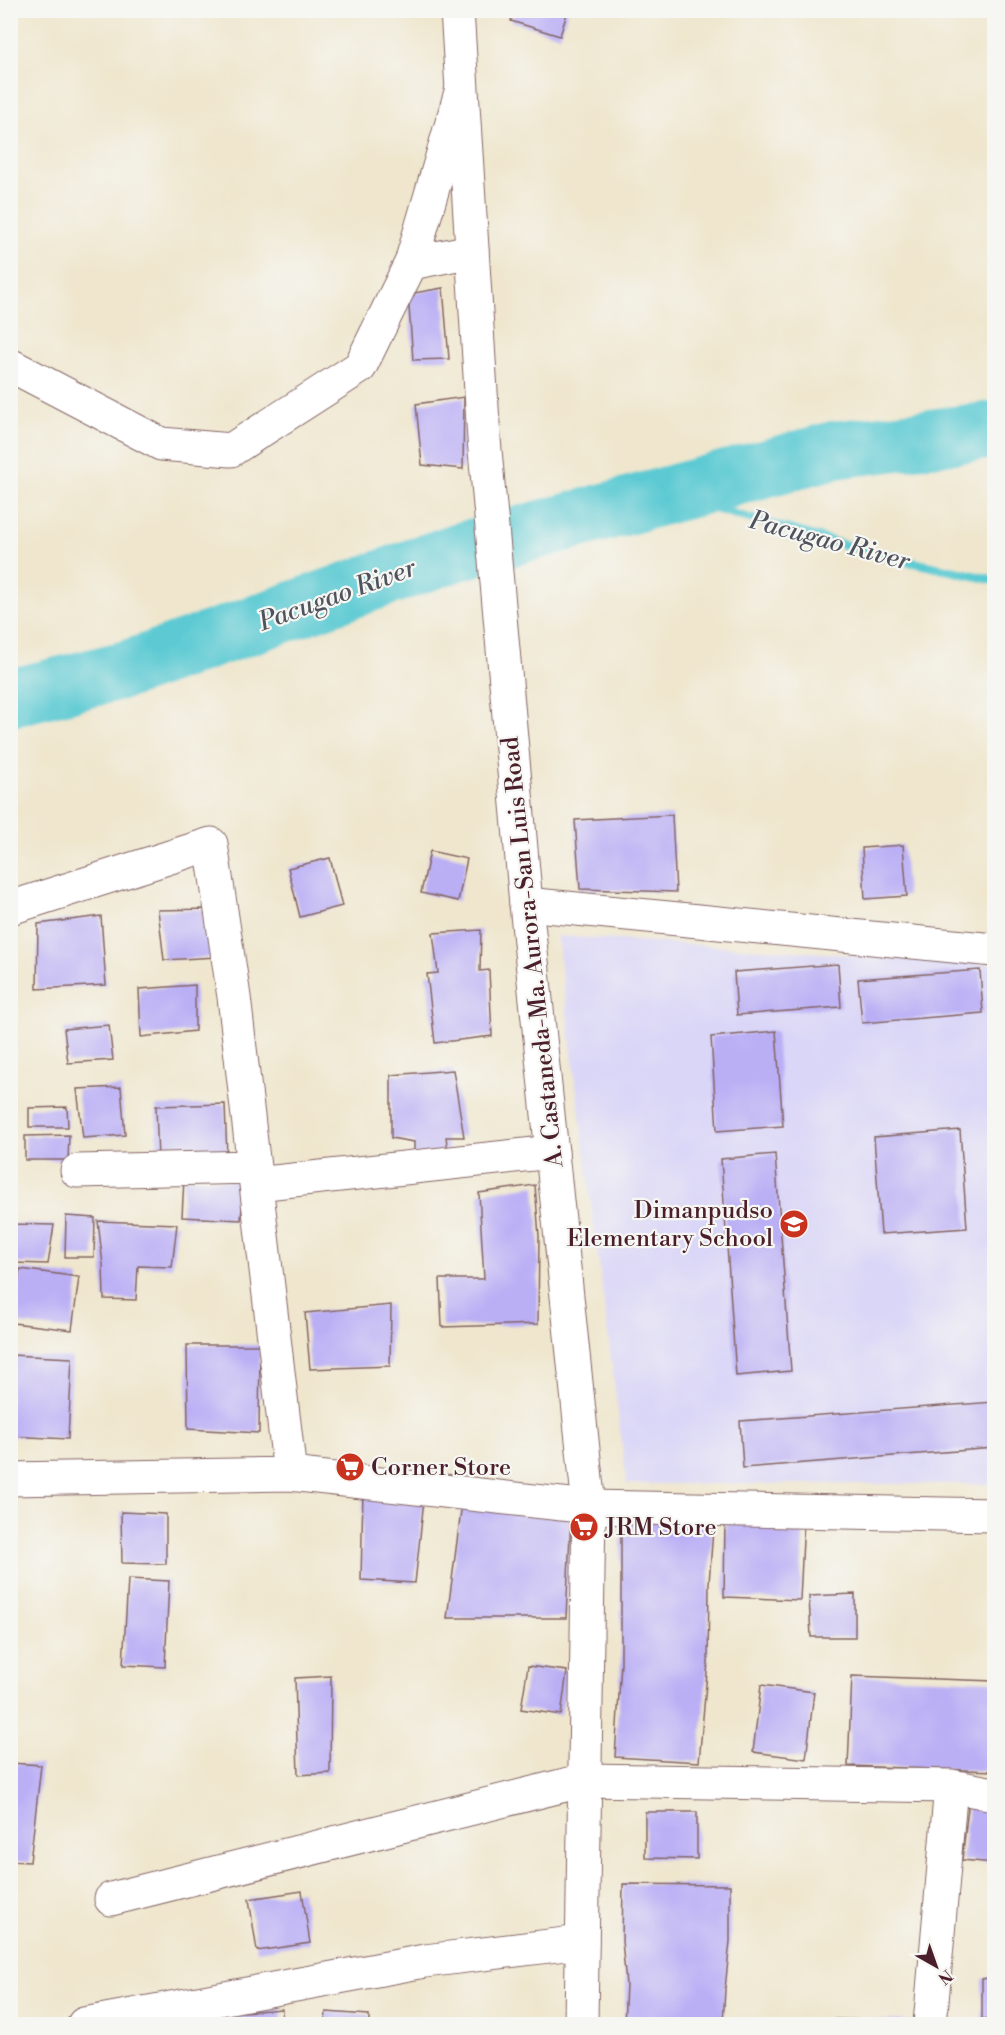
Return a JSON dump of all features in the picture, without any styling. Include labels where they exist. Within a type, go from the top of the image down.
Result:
[{"type":"street","name":"A. Castaneda-Ma. Aurora-San Luis Road","points":[[457,10],[484,443],[526,904],[589,1507],[581,2025]]},
{"type":"street","points":[[10,365],[161,444],[231,450],[360,367],[411,263],[462,91]]},
{"type":"street","points":[[411,263],[472,251]]},
{"type":"street","points":[[10,908],[211,844],[234,997],[290,1474]]},
{"type":"street","points":[[526,904],[994,950]]},
{"type":"street","points":[[77,1171],[255,1175],[552,1152]]},
{"type":"street","points":[[10,1479],[290,1474],[589,1507],[994,1515]]},
{"type":"street","points":[[111,1899],[585,1780],[951,1786],[994,1794]]},
{"type":"street","points":[[930,2025],[951,1786]]},
{"type":"street","points":[[84,2025],[425,1961],[582,1942]]},
{"type":"shaded area","name":"Dimanpudso Elementary School","points":[[557,936],[994,964],[994,1484],[627,1484]]},
{"type":"building","points":[[514,10],[568,10],[560,36],[511,21]]},
{"type":"building","points":[[443,288],[449,359],[413,360],[408,294]]},
{"type":"building","points":[[464,397],[463,469],[422,465],[416,404]]},
{"type":"building","points":[[672,815],[676,892],[580,889],[575,820]]},
{"type":"building","points":[[903,845],[907,896],[865,899],[862,848]]},
{"type":"building","points":[[430,851],[467,859],[458,901],[421,893]]},
{"type":"building","points":[[330,858],[342,906],[300,917],[288,868]]},
{"type":"building","points":[[210,909],[217,957],[164,960],[158,910]]},
{"type":"building","points":[[101,916],[106,985],[37,989],[38,924]]},
{"type":"building","points":[[481,930],[480,971],[489,970],[492,1036],[435,1043],[427,974],[438,973],[433,933]]},
{"type":"building","points":[[838,964],[841,1007],[737,1015],[734,972]]},
{"type":"building","points":[[980,970],[983,1013],[862,1023],[858,979]]},
{"type":"building","points":[[195,985],[195,1031],[141,1037],[139,989]]},
{"type":"building","points":[[109,1025],[113,1060],[68,1063],[64,1029]]},
{"type":"building","points":[[776,1031],[783,1126],[717,1131],[711,1037]]},
{"type":"building","points":[[453,1070],[464,1137],[446,1137],[448,1151],[414,1155],[414,1142],[391,1138],[391,1075]]},
{"type":"building","points":[[121,1087],[125,1135],[83,1138],[77,1089]]},
{"type":"building","points":[[225,1104],[227,1157],[158,1160],[156,1106]]},
{"type":"building","points":[[67,1107],[68,1127],[29,1127],[29,1108]]},
{"type":"building","points":[[960,1130],[967,1228],[881,1234],[874,1137]]},
{"type":"building","points":[[69,1135],[68,1160],[25,1160],[25,1136]]},
{"type":"building","points":[[775,1154],[791,1371],[736,1376],[721,1159]]},
{"type":"building","points":[[184,1178],[244,1181],[241,1220],[182,1217]]},
{"type":"building","points":[[535,1185],[539,1236],[538,1324],[442,1327],[440,1279],[484,1279],[479,1193]]},
{"type":"building","points":[[66,1216],[95,1218],[94,1257],[65,1257]]},
{"type":"building","points":[[98,1221],[177,1224],[172,1267],[138,1266],[136,1300],[104,1299]]},
{"type":"building","points":[[10,1224],[54,1225],[48,1264],[12,1263]]},
{"type":"building","points":[[20,1269],[79,1277],[72,1330],[13,1323]]},
{"type":"building","points":[[391,1305],[390,1366],[310,1369],[305,1313]]},
{"type":"building","points":[[187,1345],[260,1345],[259,1433],[188,1429]]},
{"type":"building","points":[[10,1355],[72,1358],[68,1439],[10,1436]]},
{"type":"building","points":[[994,1402],[994,1448],[743,1468],[740,1421]]},
{"type":"building","points":[[363,1491],[424,1500],[415,1583],[361,1580]]},
{"type":"building","points":[[462,1503],[571,1514],[566,1618],[447,1618]]},
{"type":"building","points":[[121,1512],[166,1514],[166,1564],[122,1563]]},
{"type":"building","points":[[621,1513],[714,1516],[709,1583],[708,1662],[699,1762],[615,1757],[621,1663]]},
{"type":"building","points":[[725,1517],[804,1519],[800,1600],[724,1597]]},
{"type":"building","points":[[128,1579],[169,1581],[165,1667],[123,1665]]},
{"type":"building","points":[[855,1594],[855,1637],[811,1637],[809,1596]]},
{"type":"building","points":[[528,1666],[567,1671],[561,1715],[521,1709]]},
{"type":"building","points":[[331,1676],[330,1773],[298,1775],[295,1678]]},
{"type":"building","points":[[852,1676],[994,1681],[994,1771],[848,1766]]},
{"type":"building","points":[[761,1685],[814,1692],[806,1759],[753,1752]]},
{"type":"building","points":[[10,1763],[41,1765],[30,1862],[10,1861]]},
{"type":"building","points":[[969,1799],[994,1803],[994,1863],[962,1860]]},
{"type":"building","points":[[645,1812],[697,1812],[697,1859],[645,1858]]},
{"type":"building","points":[[623,1884],[730,1885],[730,1941],[723,2024],[624,2024],[626,1985],[622,1941]]},
{"type":"building","points":[[302,1891],[310,1943],[257,1951],[249,1899]]},
{"type":"building","points":[[994,1977],[994,2018],[982,2019],[982,1979]]},
{"type":"building","points":[[282,2009],[281,2024],[217,2024],[217,2014]]},
{"type":"building","points":[[326,2012],[369,2015],[369,2024],[325,2024]]},
{"type":"building","points":[[831,2019],[909,2021],[908,2024],[831,2024]]},
{"type":"waterway","name":"Pacugao River","points":[[10,698],[128,669],[457,552],[834,450],[994,430]]},
{"type":"waterway","name":"Pacugao River","points":[[666,495],[888,557],[994,580]]},
{"type":"place","name":"Dimanpudso Elementary School","points":[[794,1224]]},
{"type":"place","name":"Corner Store","points":[[350,1467]]},
{"type":"place","name":"JRM Store","points":[[584,1527]]}]
